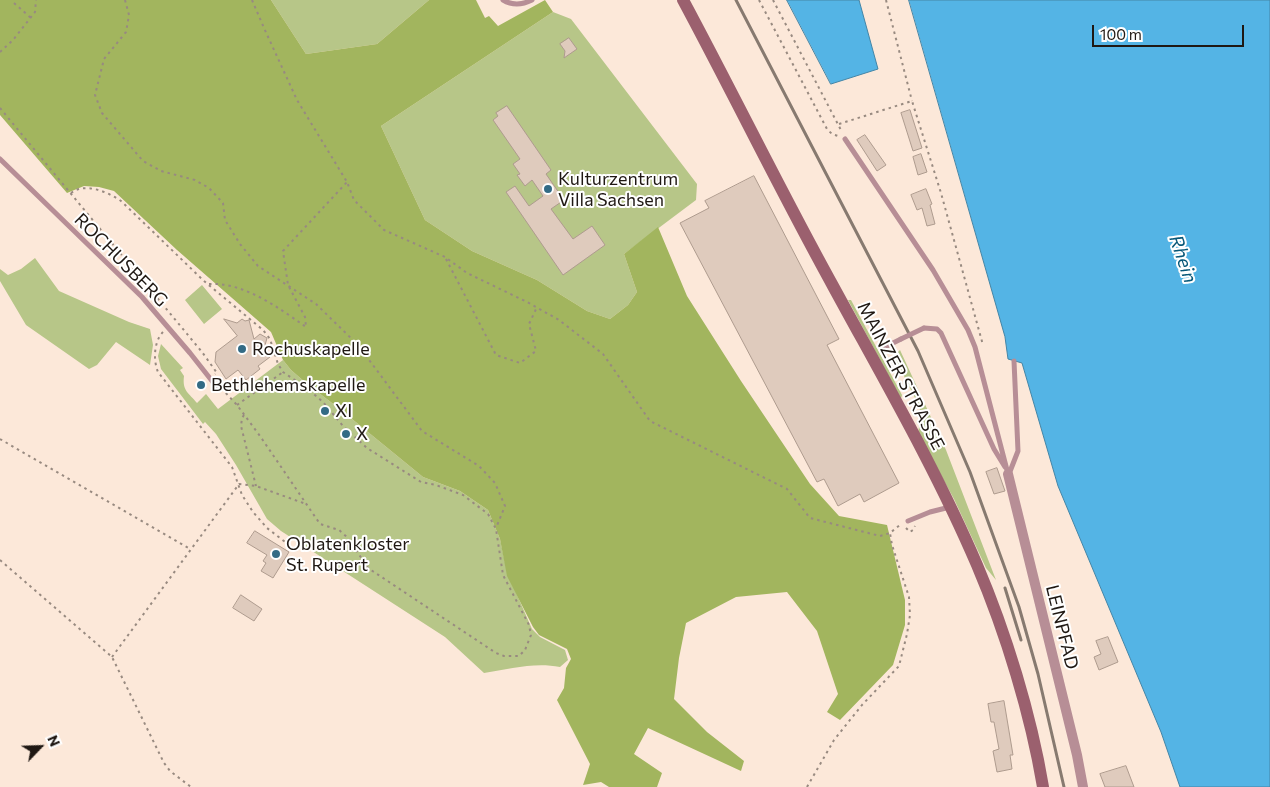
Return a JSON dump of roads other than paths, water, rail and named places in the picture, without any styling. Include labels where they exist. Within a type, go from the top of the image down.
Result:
[{"type":"main road","name":"MAINZER STRASSE","points":[[683,0],[831,284],[906,421],[977,565],[999,623],[1030,724],[1043,787]]},
{"type":"street","name":"LEINPFAD","points":[[1008,474],[1077,755],[1083,787]]},
{"type":"lane","points":[[504,0],[518,5],[532,0]]},
{"type":"lane","points":[[845,139],[933,270],[968,330],[975,347],[1008,474]]},
{"type":"lane","name":"ROCHUSBERG","points":[[0,159],[142,297],[216,386]]},
{"type":"lane","points":[[883,348],[924,328],[937,329],[941,333],[994,449],[1008,474]]},
{"type":"lane","points":[[1008,474],[1018,451],[1014,361]]},
{"type":"lane","points":[[908,521],[930,512],[950,507]]},
{"type":"water","points":[[787,0],[859,0],[878,69],[831,84]]},
{"type":"water","name":"Rhein","points":[[909,0],[1270,0],[1270,787],[1180,787],[1161,732],[1058,486],[1022,363],[1008,359],[1005,337]]},
{"type":"railway","points":[[736,0],[918,351],[970,472],[1019,607],[1038,674],[1064,787]]},
{"type":"railway","points":[[1005,588],[1021,640]]},
{"type":"place","name":"Kulturzentrum Villa Sachsen","points":[[548,189]]},
{"type":"place","name":"Rochuskapelle","points":[[242,349]]},
{"type":"place","name":"Bethlehemskapelle","points":[[201,385]]},
{"type":"place","name":"XI","points":[[325,411]]},
{"type":"place","name":"X","points":[[346,434]]},
{"type":"place","name":"Oblatenkloster St. Rupert","points":[[276,554]]}]
